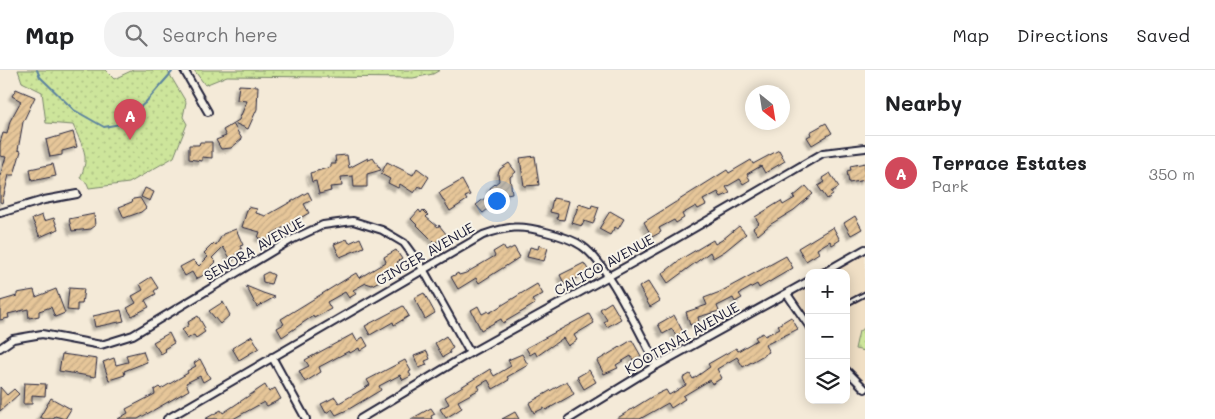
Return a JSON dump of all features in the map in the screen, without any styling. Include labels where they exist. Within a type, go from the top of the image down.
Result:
[{"type":"street","points":[[184,70],[208,112]]},
{"type":"street","name":"CALICO AVENUE","points":[[360,419],[470,353],[823,153],[865,148]]},
{"type":"street","points":[[0,213],[44,200],[76,194]]},
{"type":"street","name":"SENORA AVENUE","points":[[0,348],[14,339],[42,334],[100,346],[133,335],[291,240],[323,225],[353,221],[382,230],[404,243],[423,269],[470,353]]},
{"type":"street","name":"GINGER AVENUE","points":[[167,419],[483,235],[507,227],[528,227],[557,235],[582,245],[608,276],[657,365]]},
{"type":"street","points":[[830,269],[865,248]]},
{"type":"street","name":"KOOTENAI AVENUE","points":[[570,419],[657,365],[805,283]]},
{"type":"street","points":[[787,294],[805,320]]},
{"type":"street","points":[[272,357],[306,419]]},
{"type":"street","points":[[850,374],[865,389]]},
{"type":"lane","points":[[850,302],[865,294]]},
{"type":"shaded area","points":[[865,249],[865,389],[850,374],[850,269],[830,269]]},
{"type":"shaded area","points":[[805,283],[805,320],[787,294]]},
{"type":"green space","points":[[18,70],[105,70],[114,79],[133,70],[167,70],[186,102],[183,117],[187,124],[174,157],[129,183],[89,188],[87,183],[80,178],[85,157],[73,125],[46,123],[42,92],[22,82]]},
{"type":"green space","points":[[194,70],[440,70],[433,74],[413,78],[227,76],[205,85]]},
{"type":"green space","points":[[865,328],[865,351],[855,349],[859,331]]},
{"type":"building","points":[[239,85],[258,86],[257,109],[248,129],[234,123],[239,120],[247,101],[237,100]]},
{"type":"building","points":[[16,89],[35,97],[23,122],[18,150],[21,151],[14,175],[9,175],[2,203],[0,202],[0,176],[6,157],[0,156],[0,143],[3,133],[7,134],[10,121],[21,101],[12,96]]},
{"type":"building","points":[[826,123],[832,133],[812,145],[807,137],[811,135],[810,132]]},
{"type":"building","points":[[233,124],[242,139],[231,148],[221,149],[216,140],[226,136],[223,130]]},
{"type":"building","points":[[73,132],[77,147],[62,151],[62,155],[50,157],[46,140]]},
{"type":"building","points":[[200,142],[212,142],[212,158],[202,157],[202,161],[189,159],[189,145],[199,145]]},
{"type":"building","points":[[779,150],[785,161],[765,173],[761,166],[747,174],[750,180],[743,184],[740,179],[726,187],[730,193],[721,197],[718,192],[703,200],[706,205],[698,209],[696,206],[682,214],[684,218],[676,223],[674,220],[659,228],[661,232],[652,237],[644,222],[727,170],[729,173],[751,160],[753,164]]},
{"type":"building","points":[[347,155],[349,168],[368,158],[369,160],[373,158],[381,170],[367,174],[367,187],[354,187],[353,176],[341,177],[342,186],[330,187],[331,191],[319,194],[316,181],[312,182],[310,173],[331,167],[331,164],[336,164],[335,156]]},
{"type":"building","points":[[535,156],[539,185],[524,186],[520,158]]},
{"type":"building","points":[[387,162],[413,175],[417,168],[429,177],[422,188],[419,186],[414,193],[400,184],[398,188],[388,183],[390,179],[381,174]]},
{"type":"building","points":[[509,163],[516,172],[510,177],[512,193],[501,195],[502,201],[497,202],[483,213],[476,205],[485,198],[491,197],[490,188],[499,181],[498,174],[500,169]]},
{"type":"building","points":[[865,163],[865,180],[849,183],[847,171],[851,170],[850,166]]},
{"type":"building","points":[[53,164],[56,176],[32,181],[30,169]]},
{"type":"building","points":[[830,173],[839,187],[831,192],[833,195],[827,199],[818,186],[825,182],[822,178]]},
{"type":"building","points":[[462,180],[470,195],[465,197],[467,200],[450,211],[439,193]]},
{"type":"building","points":[[806,186],[813,194],[758,235],[753,228],[759,223],[755,217],[781,201],[783,205],[795,198],[793,197]]},
{"type":"building","points":[[145,188],[154,192],[150,201],[141,197]]},
{"type":"building","points":[[308,192],[312,200],[304,204],[309,213],[270,235],[269,240],[258,238],[260,232],[242,227],[248,207],[257,209],[256,213],[266,216]]},
{"type":"building","points":[[140,198],[146,208],[141,212],[124,218],[119,207],[132,202],[133,199]]},
{"type":"building","points":[[553,198],[569,201],[564,220],[557,219],[558,214],[550,212]]},
{"type":"building","points":[[579,204],[591,208],[592,205],[599,207],[593,224],[584,221],[582,226],[572,223]]},
{"type":"building","points":[[419,210],[421,213],[423,210],[428,215],[426,217],[438,227],[439,225],[451,240],[444,246],[439,240],[435,243],[411,219]]},
{"type":"building","points":[[610,211],[624,219],[618,229],[615,227],[610,235],[599,229]]},
{"type":"building","points":[[94,214],[95,226],[91,229],[72,231],[69,219]]},
{"type":"building","points":[[42,215],[44,221],[54,218],[58,229],[40,237],[32,219]]},
{"type":"building","points":[[855,216],[862,229],[851,235],[844,223]]},
{"type":"building","points":[[739,226],[746,234],[725,251],[713,258],[710,252],[668,283],[662,274],[681,259],[713,240],[715,244],[722,240]]},
{"type":"building","points":[[833,227],[840,240],[832,245],[830,241],[817,249],[819,253],[806,261],[798,248]]},
{"type":"building","points":[[236,229],[243,245],[240,246],[242,250],[236,254],[238,257],[232,261],[223,247],[212,258],[216,262],[202,276],[196,279],[192,272],[185,276],[180,267],[193,260],[199,266],[208,257],[204,253],[214,243],[216,245],[223,234]]},
{"type":"building","points":[[360,238],[364,247],[340,257],[334,244],[347,239],[349,243]]},
{"type":"building","points":[[539,245],[548,248],[544,261],[527,257],[530,247],[538,249]]},
{"type":"building","points":[[503,246],[506,251],[514,247],[520,257],[479,283],[476,278],[458,289],[451,277],[458,273],[459,275],[466,273],[495,256],[493,252]]},
{"type":"building","points":[[396,250],[402,259],[397,262],[400,267],[390,275],[372,285],[366,283],[353,290],[356,294],[349,298],[345,292],[327,302],[331,309],[314,318],[313,316],[282,337],[277,328],[284,324],[281,319],[356,273],[359,278],[386,262],[384,257]]},
{"type":"building","points":[[786,256],[793,268],[759,288],[757,284],[739,294],[742,298],[735,302],[733,298],[717,306],[719,311],[698,317],[699,322],[690,325],[686,312],[707,305],[704,298],[720,292]]},
{"type":"building","points":[[584,263],[589,271],[565,285],[560,275]]},
{"type":"building","points":[[268,272],[274,275],[271,284],[263,282],[262,275]]},
{"type":"building","points":[[151,277],[158,288],[154,291],[156,294],[145,300],[149,307],[132,316],[127,308],[136,303],[132,296],[143,290],[140,284]]},
{"type":"building","points":[[648,282],[660,301],[650,307],[639,287]]},
{"type":"building","points":[[537,284],[543,294],[532,300],[535,304],[503,323],[501,319],[481,330],[471,310],[478,306],[482,314],[488,311],[489,313]]},
{"type":"building","points":[[246,286],[263,293],[275,297],[257,307]]},
{"type":"building","points":[[69,288],[84,289],[82,304],[77,304],[77,311],[67,310]]},
{"type":"building","points":[[56,289],[65,313],[55,317],[51,307],[39,311],[39,316],[29,318],[28,309],[8,314],[9,318],[0,320],[0,301],[17,296],[17,293],[34,290],[36,297]]},
{"type":"building","points":[[424,293],[435,313],[425,319],[414,298]]},
{"type":"building","points":[[223,302],[230,315],[220,324],[209,311]]},
{"type":"building","points":[[611,302],[621,319],[607,327],[604,322],[607,320],[600,309]]},
{"type":"building","points":[[403,306],[409,316],[394,325],[393,322],[370,335],[365,326]]},
{"type":"building","points":[[121,310],[124,321],[95,327],[93,316]]},
{"type":"building","points":[[589,314],[594,323],[574,335],[577,340],[568,346],[563,338],[537,356],[535,352],[530,355],[526,348]]},
{"type":"building","points":[[674,315],[683,332],[676,336],[672,329],[663,334],[658,324]]},
{"type":"building","points":[[198,316],[205,328],[203,329],[205,332],[196,338],[194,335],[187,339],[182,330],[189,325],[188,322]]},
{"type":"building","points":[[791,317],[798,329],[765,345],[769,352],[743,367],[737,357],[717,369],[722,378],[712,384],[710,380],[683,396],[685,399],[671,408],[668,403],[640,419],[616,419],[666,390],[669,395],[686,385],[683,378],[690,374],[693,379],[710,367],[708,364],[736,348],[738,351],[757,340],[755,337],[763,333],[765,336],[780,328],[778,325]]},
{"type":"building","points":[[169,333],[174,343],[164,349],[166,351],[161,354],[153,342]]},
{"type":"building","points":[[353,334],[357,341],[363,337],[368,346],[360,351],[359,348],[350,353],[349,351],[319,367],[321,372],[305,382],[299,371],[309,366],[305,360]]},
{"type":"building","points":[[252,336],[259,348],[239,360],[232,348]]},
{"type":"building","points":[[446,336],[453,348],[449,351],[450,353],[443,357],[435,343]]},
{"type":"building","points":[[632,340],[641,356],[633,360],[631,356],[616,365],[618,368],[604,374],[597,361]]},
{"type":"building","points":[[143,351],[147,362],[124,371],[125,375],[109,380],[103,362],[114,358],[116,365],[128,362],[126,355]]},
{"type":"building","points":[[427,351],[430,359],[425,361],[427,365],[419,368],[414,356]]},
{"type":"building","points":[[62,354],[97,359],[95,377],[59,371]]},
{"type":"building","points":[[522,354],[528,365],[507,377],[509,380],[493,389],[488,380],[478,386],[480,389],[458,401],[462,408],[446,418],[440,409],[449,404],[445,397],[490,369],[494,376],[511,366],[508,360]]},
{"type":"building","points":[[200,359],[210,378],[203,382],[200,376],[186,383],[189,390],[138,419],[118,419],[128,413],[126,409],[155,394],[154,390],[159,387],[161,389],[188,373],[187,371],[196,366],[194,363]]},
{"type":"building","points":[[405,360],[411,371],[409,372],[411,376],[403,380],[400,375],[379,386],[381,390],[336,415],[332,409],[326,413],[321,404],[335,397],[339,403],[370,385],[367,380]]},
{"type":"building","points":[[589,370],[596,382],[584,389],[577,377]]},
{"type":"building","points":[[567,381],[574,394],[546,410],[544,408],[534,413],[529,403]]},
{"type":"building","points":[[24,383],[46,384],[45,396],[32,395],[32,404],[23,404]]},
{"type":"building","points":[[265,385],[269,392],[275,388],[281,399],[267,406],[264,402],[233,419],[205,419],[221,410],[223,413]]},
{"type":"building","points":[[0,387],[7,395],[14,389],[19,394],[0,411]]},
{"type":"building","points":[[51,398],[71,409],[65,419],[55,416],[53,419],[40,417]]},
{"type":"building","points":[[431,408],[435,414],[431,416],[432,419],[411,419]]},
{"type":"building","points":[[515,412],[519,419],[502,419]]},
{"type":"waterway","points":[[37,70],[40,77],[74,110],[104,127],[120,124],[145,103],[172,72]]},
{"type":"place","name":"Terrace Estates","points":[[130,140]]}]
